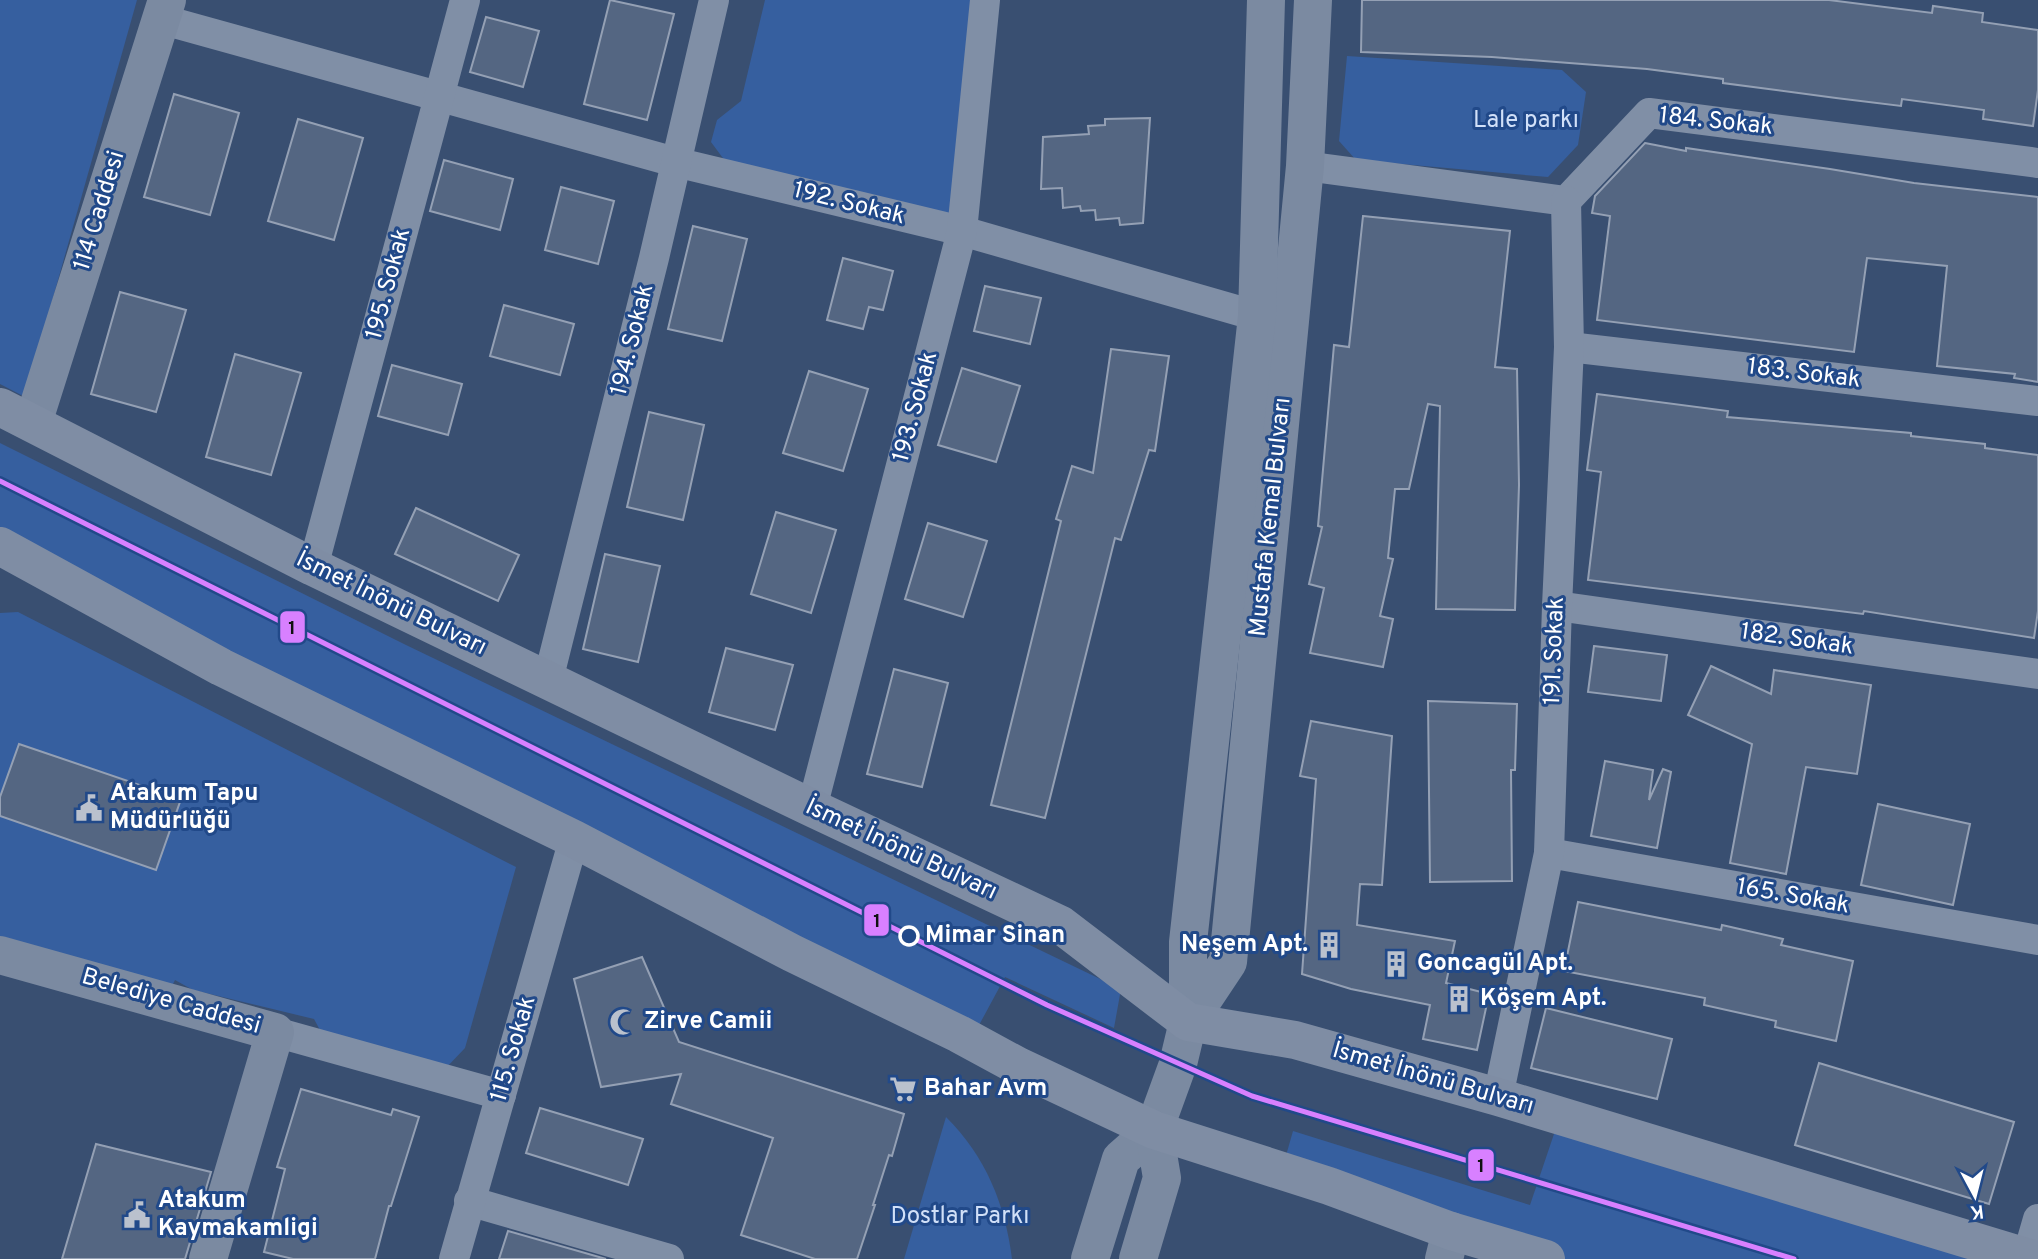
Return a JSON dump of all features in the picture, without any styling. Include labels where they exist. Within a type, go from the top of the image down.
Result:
[{"type":"main road","name":"Mustafa Kemal Bulvarı","points":[[1090,1259],[1121,1159],[1154,1130],[1178,1064],[1188,1022],[1188,942],[1257,316],[1266,0]]},
{"type":"main road","name":"Mustafa Kemal Bulvarı","points":[[1188,1022],[1228,961],[1304,166],[1313,0]]},
{"type":"main road","name":"114 Caddesi","points":[[17,415],[163,9]]},
{"type":"main road","name":"İsmet İnönü Bulvarı","points":[[17,415],[313,567],[1060,925],[1188,1022],[1295,1040],[1498,1097],[2030,1258]]},
{"type":"main road","points":[[0,546],[221,667],[574,839],[792,953],[959,1034],[1018,1066],[1154,1130],[1329,1186],[1447,1245],[1546,1259]]},
{"type":"main road","name":"Belediye Caddesi","points":[[0,955],[275,1032],[208,1259]]},
{"type":"main road","name":"Mustafa Kemal Bulvarı","points":[[1138,1259],[1162,1178],[1154,1130]]},
{"type":"street","name":"195. Sokak","points":[[313,567],[465,0]]},
{"type":"street","name":"194. Sokak","points":[[548,680],[654,258],[714,0]]},
{"type":"street","name":"193. Sokak","points":[[812,808],[962,231],[985,0]]},
{"type":"street","name":"192. Sokak","points":[[163,9],[439,98],[675,162],[962,231],[1257,316]]},
{"type":"street","name":"184. Sokak","points":[[1566,201],[1649,113],[2038,163]]},
{"type":"street","points":[[1304,166],[1566,201]]},
{"type":"street","name":"191. Sokak","points":[[1498,1097],[1549,853],[1569,347],[1566,201]]},
{"type":"street","name":"183. Sokak","points":[[1569,347],[2038,401]]},
{"type":"street","name":"182. Sokak","points":[[1557,606],[2038,674]]},
{"type":"street","name":"115. Sokak","points":[[454,1259],[574,839]]},
{"type":"street","name":"165. Sokak","points":[[1549,853],[2038,940]]},
{"type":"street","points":[[275,1032],[501,1095]]},
{"type":"street","points":[[469,1201],[663,1258]]},
{"type":"street","points":[[2030,1258],[2038,1219]]},
{"type":"green space","points":[[0,0],[137,0],[25,397],[0,384]]},
{"type":"green space","points":[[765,0],[975,0],[957,226],[731,169],[711,142],[717,120],[741,101]]},
{"type":"green space","name":"Lale parkı","points":[[1347,56],[1562,70],[1586,92],[1578,145],[1548,177],[1356,160],[1339,141]]},
{"type":"green space","points":[[0,443],[406,645],[1121,989],[1114,1028],[1005,977],[978,1027],[0,539]]},
{"type":"green space","points":[[18,612],[516,867],[465,1048],[445,1069],[321,1032],[314,1019],[193,990],[175,980],[168,994],[0,945],[0,613]]},
{"type":"green space","name":"Dostlar Parkı","points":[[946,1117],[972,1148],[991,1182],[999,1200],[1012,1259],[904,1259]]},
{"type":"green space","points":[[1293,1131],[1530,1205],[1555,1131],[1970,1259],[1546,1259],[1283,1166]]},
{"type":"building","points":[[610,0],[674,14],[647,120],[584,104]]},
{"type":"building","points":[[1362,0],[1829,0],[1932,13],[1933,6],[1983,13],[1982,22],[2038,30],[2038,90],[2033,126],[1983,119],[1984,110],[1902,99],[1901,106],[1723,83],[1723,79],[1647,69],[1492,57],[1361,52]]},
{"type":"building","points":[[486,17],[539,31],[523,87],[470,72]]},
{"type":"building","points":[[174,94],[239,113],[210,215],[144,197]]},
{"type":"building","points":[[1150,118],[1143,223],[1120,225],[1119,218],[1096,220],[1095,210],[1081,211],[1080,206],[1063,208],[1062,188],[1041,189],[1043,137],[1089,134],[1088,126],[1105,125],[1105,119]]},
{"type":"building","points":[[298,119],[363,138],[334,240],[268,221]]},
{"type":"building","points":[[1645,143],[1914,183],[2038,197],[2038,382],[2014,378],[2015,374],[1937,366],[1947,266],[1867,258],[1854,352],[1597,320],[1610,216],[1592,213],[1595,196]]},
{"type":"building","points":[[444,160],[513,179],[500,230],[430,211]]},
{"type":"building","points":[[561,187],[614,201],[598,264],[545,250]]},
{"type":"building","points":[[1363,216],[1510,231],[1495,367],[1517,369],[1519,485],[1515,610],[1436,609],[1440,406],[1428,404],[1409,489],[1395,489],[1388,558],[1393,559],[1380,616],[1393,619],[1383,667],[1310,653],[1324,588],[1309,584],[1322,527],[1318,526],[1334,345],[1349,347]]},
{"type":"building","points":[[693,226],[747,239],[722,341],[668,329]]},
{"type":"building","points":[[843,258],[893,271],[883,310],[869,307],[863,329],[827,320]]},
{"type":"building","points":[[985,286],[1041,298],[1030,344],[974,331]]},
{"type":"building","points":[[120,292],[186,310],[156,412],[91,394]]},
{"type":"building","points":[[504,305],[574,324],[560,375],[490,356]]},
{"type":"building","points":[[1111,349],[1169,356],[1155,451],[1149,450],[1121,540],[1115,538],[1045,818],[991,805],[1061,521],[1056,519],[1072,466],[1093,473]]},
{"type":"building","points":[[235,354],[301,373],[271,475],[206,457]]},
{"type":"building","points":[[392,365],[462,384],[448,435],[378,416]]},
{"type":"building","points":[[962,368],[1020,386],[996,462],[938,445]]},
{"type":"building","points":[[809,371],[868,389],[843,471],[783,453]]},
{"type":"building","points":[[1597,394],[1728,411],[1727,417],[1911,433],[1911,436],[1985,444],[1985,448],[2038,455],[2038,611],[2034,638],[1864,611],[1863,614],[1588,580],[1601,472],[1587,470]]},
{"type":"building","points":[[649,412],[704,425],[683,520],[627,507]]},
{"type":"building","points":[[416,508],[519,555],[498,601],[395,554]]},
{"type":"building","points":[[776,512],[836,530],[811,613],[751,594]]},
{"type":"building","points":[[928,523],[987,541],[963,617],[905,599]]},
{"type":"building","points":[[605,554],[660,566],[638,662],[583,649]]},
{"type":"building","points":[[1594,646],[1667,655],[1661,701],[1588,692]]},
{"type":"building","points":[[726,648],[793,665],[775,730],[709,712]]},
{"type":"building","points":[[1711,666],[1771,694],[1774,670],[1871,685],[1857,774],[1806,767],[1786,874],[1730,863],[1752,744],[1688,715]]},
{"type":"building","points":[[894,669],[948,683],[922,787],[867,774]]},
{"type":"building","points":[[1428,701],[1517,704],[1515,770],[1511,770],[1512,881],[1430,882]]},
{"type":"building","points":[[1311,721],[1392,736],[1382,885],[1360,884],[1357,925],[1455,941],[1446,983],[1489,994],[1477,1050],[1423,1039],[1430,1005],[1351,989],[1302,974],[1316,779],[1300,776]]},
{"type":"building","name":"Atakum Tapu Müdürlüğü","points":[[19,744],[181,799],[156,870],[0,816],[0,797]]},
{"type":"building","points":[[1605,761],[1653,770],[1649,800],[1663,769],[1671,772],[1657,848],[1591,836]]},
{"type":"building","points":[[1878,804],[1970,824],[1953,905],[1861,885]]},
{"type":"building","points":[[1578,902],[1721,930],[1722,925],[1783,939],[1781,945],[1853,961],[1836,1041],[1775,1027],[1776,1021],[1704,1005],[1705,998],[1564,971]]},
{"type":"building","points":[[642,957],[679,1042],[904,1114],[857,1259],[815,1259],[741,1235],[773,1138],[671,1104],[681,1074],[601,1087],[574,979]]},
{"type":"building","points":[[1546,1008],[1672,1039],[1657,1099],[1531,1068]]},
{"type":"building","points":[[1819,1063],[2014,1122],[1989,1204],[1795,1145]]},
{"type":"building","points":[[301,1089],[391,1115],[393,1109],[419,1117],[389,1206],[375,1259],[293,1259],[264,1252],[285,1169],[277,1167]]},
{"type":"building","points":[[540,1108],[643,1139],[628,1185],[526,1153]]},
{"type":"building","name":"Atakum Kaymakamligi","points":[[96,1144],[211,1172],[185,1259],[62,1259]]},
{"type":"building","points":[[508,1231],[606,1259],[499,1259]]},
{"type":"transit line","name":"1","points":[[0,481],[1047,1005],[1252,1096],[1794,1259]]},
{"type":"place","name":"Atakum Tapu Müdürlüğü","points":[[89,808]]},
{"type":"place","name":"Mimar Sinan","points":[[909,936]]},
{"type":"place","name":"Neşem Apt.","points":[[1329,945]]},
{"type":"place","name":"Goncagül Apt.","points":[[1396,964]]},
{"type":"place","name":"Köşem Apt.","points":[[1459,999]]},
{"type":"place","name":"Zirve Camii","points":[[623,1022]]},
{"type":"place","name":"Bahar Avm","points":[[903,1089]]},
{"type":"place","name":"Atakum Kaymakamligi","points":[[137,1215]]}]
